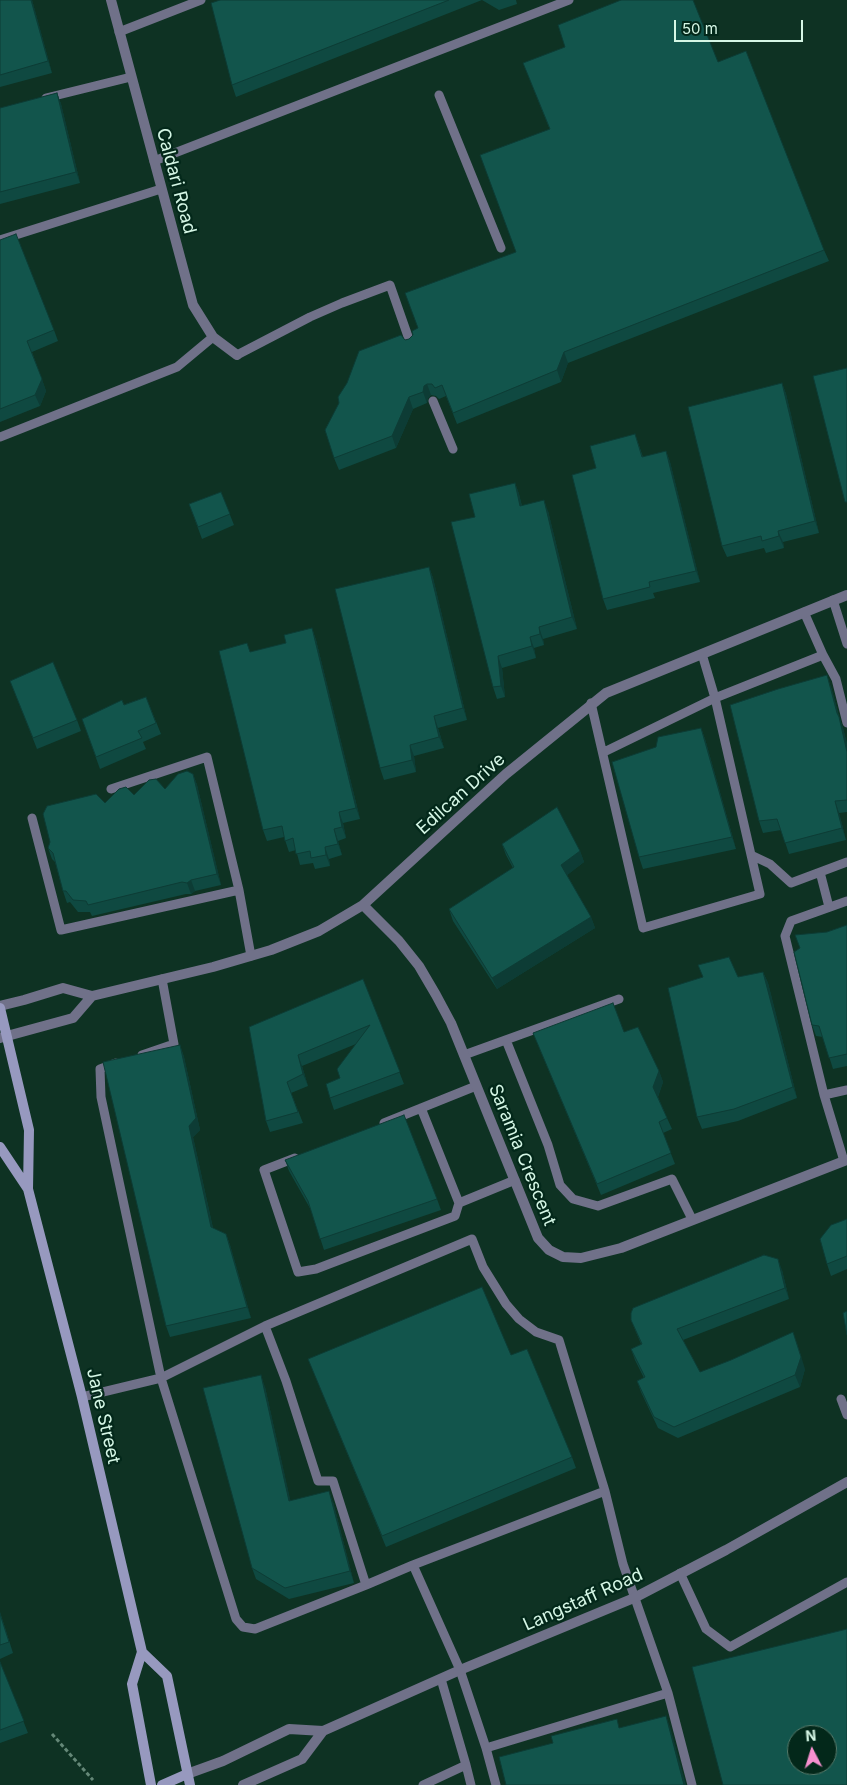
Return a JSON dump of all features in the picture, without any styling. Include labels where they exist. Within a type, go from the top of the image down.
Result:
[{"type":"main road","name":"Jane Street","points":[[0,1007],[3,1037],[29,1130],[28,1189],[82,1398],[142,1652]]},
{"type":"main road","name":"Jane Street","points":[[0,1147],[28,1189]]},
{"type":"main road","points":[[151,1785],[132,1684],[142,1652],[167,1676],[190,1785]]},
{"type":"main road","name":"Langstaff Road","points":[[162,1785],[187,1774]]},
{"type":"street","name":"Caldari Road","points":[[111,0],[193,305],[213,337],[237,356]]},
{"type":"street","name":"Edilcan Drive","points":[[0,1007],[63,988],[92,996],[213,967],[271,950],[319,931],[363,905],[506,774],[606,693],[847,595]]},
{"type":"street","name":"Saramia Crescent","points":[[363,905],[399,941],[419,966],[451,1023],[538,1238],[549,1250],[563,1257],[581,1258],[621,1248],[846,1160]]},
{"type":"street","points":[[3,1037],[73,1018],[92,996]]},
{"type":"street","name":"Langstaff Road","points":[[187,1774],[223,1761],[289,1729],[323,1731],[460,1670],[634,1598],[726,1550],[847,1482]]},
{"type":"street","name":"Langstaff Road","points":[[243,1785],[302,1759],[323,1731]]},
{"type":"lane","points":[[119,32],[201,0]]},
{"type":"lane","points":[[154,161],[568,0]]},
{"type":"lane","points":[[38,100],[131,77]]},
{"type":"lane","points":[[439,95],[501,248]]},
{"type":"lane","points":[[0,240],[161,189]]},
{"type":"lane","points":[[237,356],[342,302],[390,285],[411,345]]},
{"type":"lane","points":[[0,437],[178,367],[213,337]]},
{"type":"lane","points":[[433,401],[453,449]]},
{"type":"lane","points":[[833,600],[847,644]]},
{"type":"lane","points":[[804,612],[836,679],[847,723]]},
{"type":"lane","points":[[591,704],[604,752],[642,928],[760,894],[715,698],[702,654]]},
{"type":"lane","points":[[604,752],[715,698],[823,655]]},
{"type":"lane","points":[[111,789],[207,757],[239,890],[251,956]]},
{"type":"lane","points":[[32,818],[61,930],[239,890]]},
{"type":"lane","points":[[751,855],[770,864],[791,883],[847,862]]},
{"type":"lane","points":[[820,872],[828,907]]},
{"type":"lane","points":[[846,1160],[824,1095],[785,936],[791,921],[847,901]]},
{"type":"lane","points":[[137,1056],[174,1044],[162,979]]},
{"type":"lane","points":[[464,1056],[619,999]]},
{"type":"lane","points":[[506,1040],[548,1145],[560,1185],[573,1199],[598,1206],[672,1179],[692,1219]]},
{"type":"lane","points":[[128,1060],[100,1069],[101,1097],[161,1378],[236,1619],[242,1627],[255,1628],[605,1491]]},
{"type":"lane","points":[[375,1126],[476,1086]]},
{"type":"lane","points":[[824,1095],[847,1090]]},
{"type":"lane","points":[[301,1156],[264,1170],[298,1272],[316,1269],[455,1216],[459,1203],[421,1108]]},
{"type":"lane","points":[[459,1203],[514,1180]]},
{"type":"lane","points":[[82,1398],[161,1378],[265,1326],[472,1239],[483,1267],[506,1304],[519,1319],[536,1332],[559,1340],[605,1491],[623,1564],[668,1693],[692,1785]]},
{"type":"lane","points":[[265,1326],[286,1381],[318,1481],[333,1482],[366,1585]]},
{"type":"lane","points":[[841,1399],[847,1415]]},
{"type":"lane","points":[[414,1565],[460,1670],[486,1748],[496,1785]]},
{"type":"lane","points":[[680,1573],[706,1629],[730,1647],[847,1582]]},
{"type":"lane","points":[[442,1679],[471,1785]]},
{"type":"lane","points":[[486,1748],[668,1693]]},
{"type":"lane","points":[[428,1784],[466,1765]]},
{"type":"path","points":[[52,1734],[93,1780]]},
{"type":"building","points":[[0,0],[31,0],[48,61],[0,75]]},
{"type":"building","points":[[220,0],[449,0],[232,85],[211,3]]},
{"type":"building","points":[[621,0],[693,0],[718,62],[746,51],[824,250],[564,352],[557,370],[453,413],[442,385],[435,388],[432,384],[427,384],[424,386],[423,392],[409,397],[392,436],[334,458],[325,430],[339,403],[338,397],[347,383],[359,351],[401,335],[405,340],[409,339],[413,335],[412,331],[418,328],[405,293],[516,252],[480,155],[550,129],[523,63],[565,47],[558,25]]},
{"type":"building","points":[[57,93],[76,172],[0,192],[0,108]]},
{"type":"building","points":[[16,234],[54,330],[27,341],[42,379],[35,395],[0,409],[0,240]]},
{"type":"building","points":[[847,368],[847,502],[845,502],[813,376]]},
{"type":"building","points":[[782,383],[815,521],[778,531],[779,536],[762,541],[761,536],[722,546],[688,407]]},
{"type":"building","points":[[635,434],[642,457],[666,451],[696,571],[649,582],[650,587],[603,599],[572,475],[596,468],[590,446]]},
{"type":"building","points":[[515,483],[520,506],[544,500],[572,617],[539,627],[540,634],[530,637],[532,646],[498,656],[501,686],[493,687],[451,522],[475,517],[469,494]]},
{"type":"building","points":[[221,492],[230,514],[198,527],[189,504]]},
{"type":"building","points":[[429,567],[463,708],[434,716],[439,737],[410,745],[412,760],[380,768],[335,589]]},
{"type":"building","points":[[312,628],[356,808],[339,812],[342,827],[334,829],[338,844],[325,847],[326,855],[311,858],[310,851],[296,854],[293,838],[285,841],[282,826],[263,830],[219,651],[247,643],[250,652],[286,643],[284,635]]},
{"type":"building","points":[[53,662],[77,720],[33,738],[10,681]]},
{"type":"building","points":[[827,675],[847,752],[847,800],[835,801],[842,828],[785,843],[777,819],[759,821],[730,705]]},
{"type":"building","points":[[146,697],[156,723],[138,731],[142,738],[96,757],[82,719],[122,700],[124,705]]},
{"type":"building","points":[[701,728],[732,837],[639,857],[612,762],[656,747],[658,737]]},
{"type":"building","points":[[187,771],[193,774],[217,874],[191,880],[187,883],[182,882],[88,905],[86,901],[73,900],[66,891],[63,891],[53,853],[48,848],[50,842],[43,814],[47,806],[96,794],[105,803],[119,789],[126,787],[134,795],[149,780],[156,779],[165,789],[178,774]]},
{"type":"building","points":[[557,807],[580,851],[561,865],[591,917],[492,978],[449,909],[514,867],[502,844]]},
{"type":"building","points":[[847,925],[847,1054],[829,1058],[819,1026],[812,1025],[794,952],[800,948],[795,935],[827,932]]},
{"type":"building","points":[[729,957],[738,977],[763,972],[793,1087],[734,1109],[697,1117],[668,988],[703,977],[698,965]]},
{"type":"building","points":[[363,979],[400,1072],[330,1098],[326,1084],[340,1078],[337,1069],[370,1025],[298,1055],[303,1074],[287,1082],[298,1112],[266,1121],[249,1027]]},
{"type":"building","points":[[613,1003],[624,1032],[638,1027],[659,1071],[653,1087],[667,1118],[659,1122],[671,1153],[597,1184],[533,1033]]},
{"type":"building","points":[[180,1045],[196,1118],[189,1126],[211,1227],[226,1234],[247,1307],[166,1326],[103,1062]]},
{"type":"building","points":[[404,1115],[437,1199],[320,1239],[308,1201],[285,1160]]},
{"type":"building","points":[[847,1219],[847,1256],[827,1264],[820,1239],[831,1225]]},
{"type":"building","points":[[764,1255],[778,1259],[785,1288],[677,1329],[700,1372],[793,1332],[801,1357],[795,1375],[674,1427],[654,1417],[637,1381],[645,1377],[631,1349],[642,1344],[631,1320],[633,1308]]},
{"type":"building","points":[[482,1287],[511,1355],[527,1349],[572,1457],[382,1536],[308,1359]]},
{"type":"building","points":[[847,1311],[847,1335],[843,1313]]},
{"type":"building","points":[[261,1375],[289,1501],[329,1491],[350,1571],[285,1588],[252,1568],[203,1388]]},
{"type":"building","points":[[0,1614],[9,1642],[0,1645]]},
{"type":"building","points":[[847,1629],[847,1785],[723,1785],[692,1667]]},
{"type":"building","points":[[0,1662],[24,1721],[0,1730]]},
{"type":"building","points":[[666,1716],[684,1785],[506,1785],[499,1757],[553,1743],[551,1736],[617,1719],[619,1728]]}]
